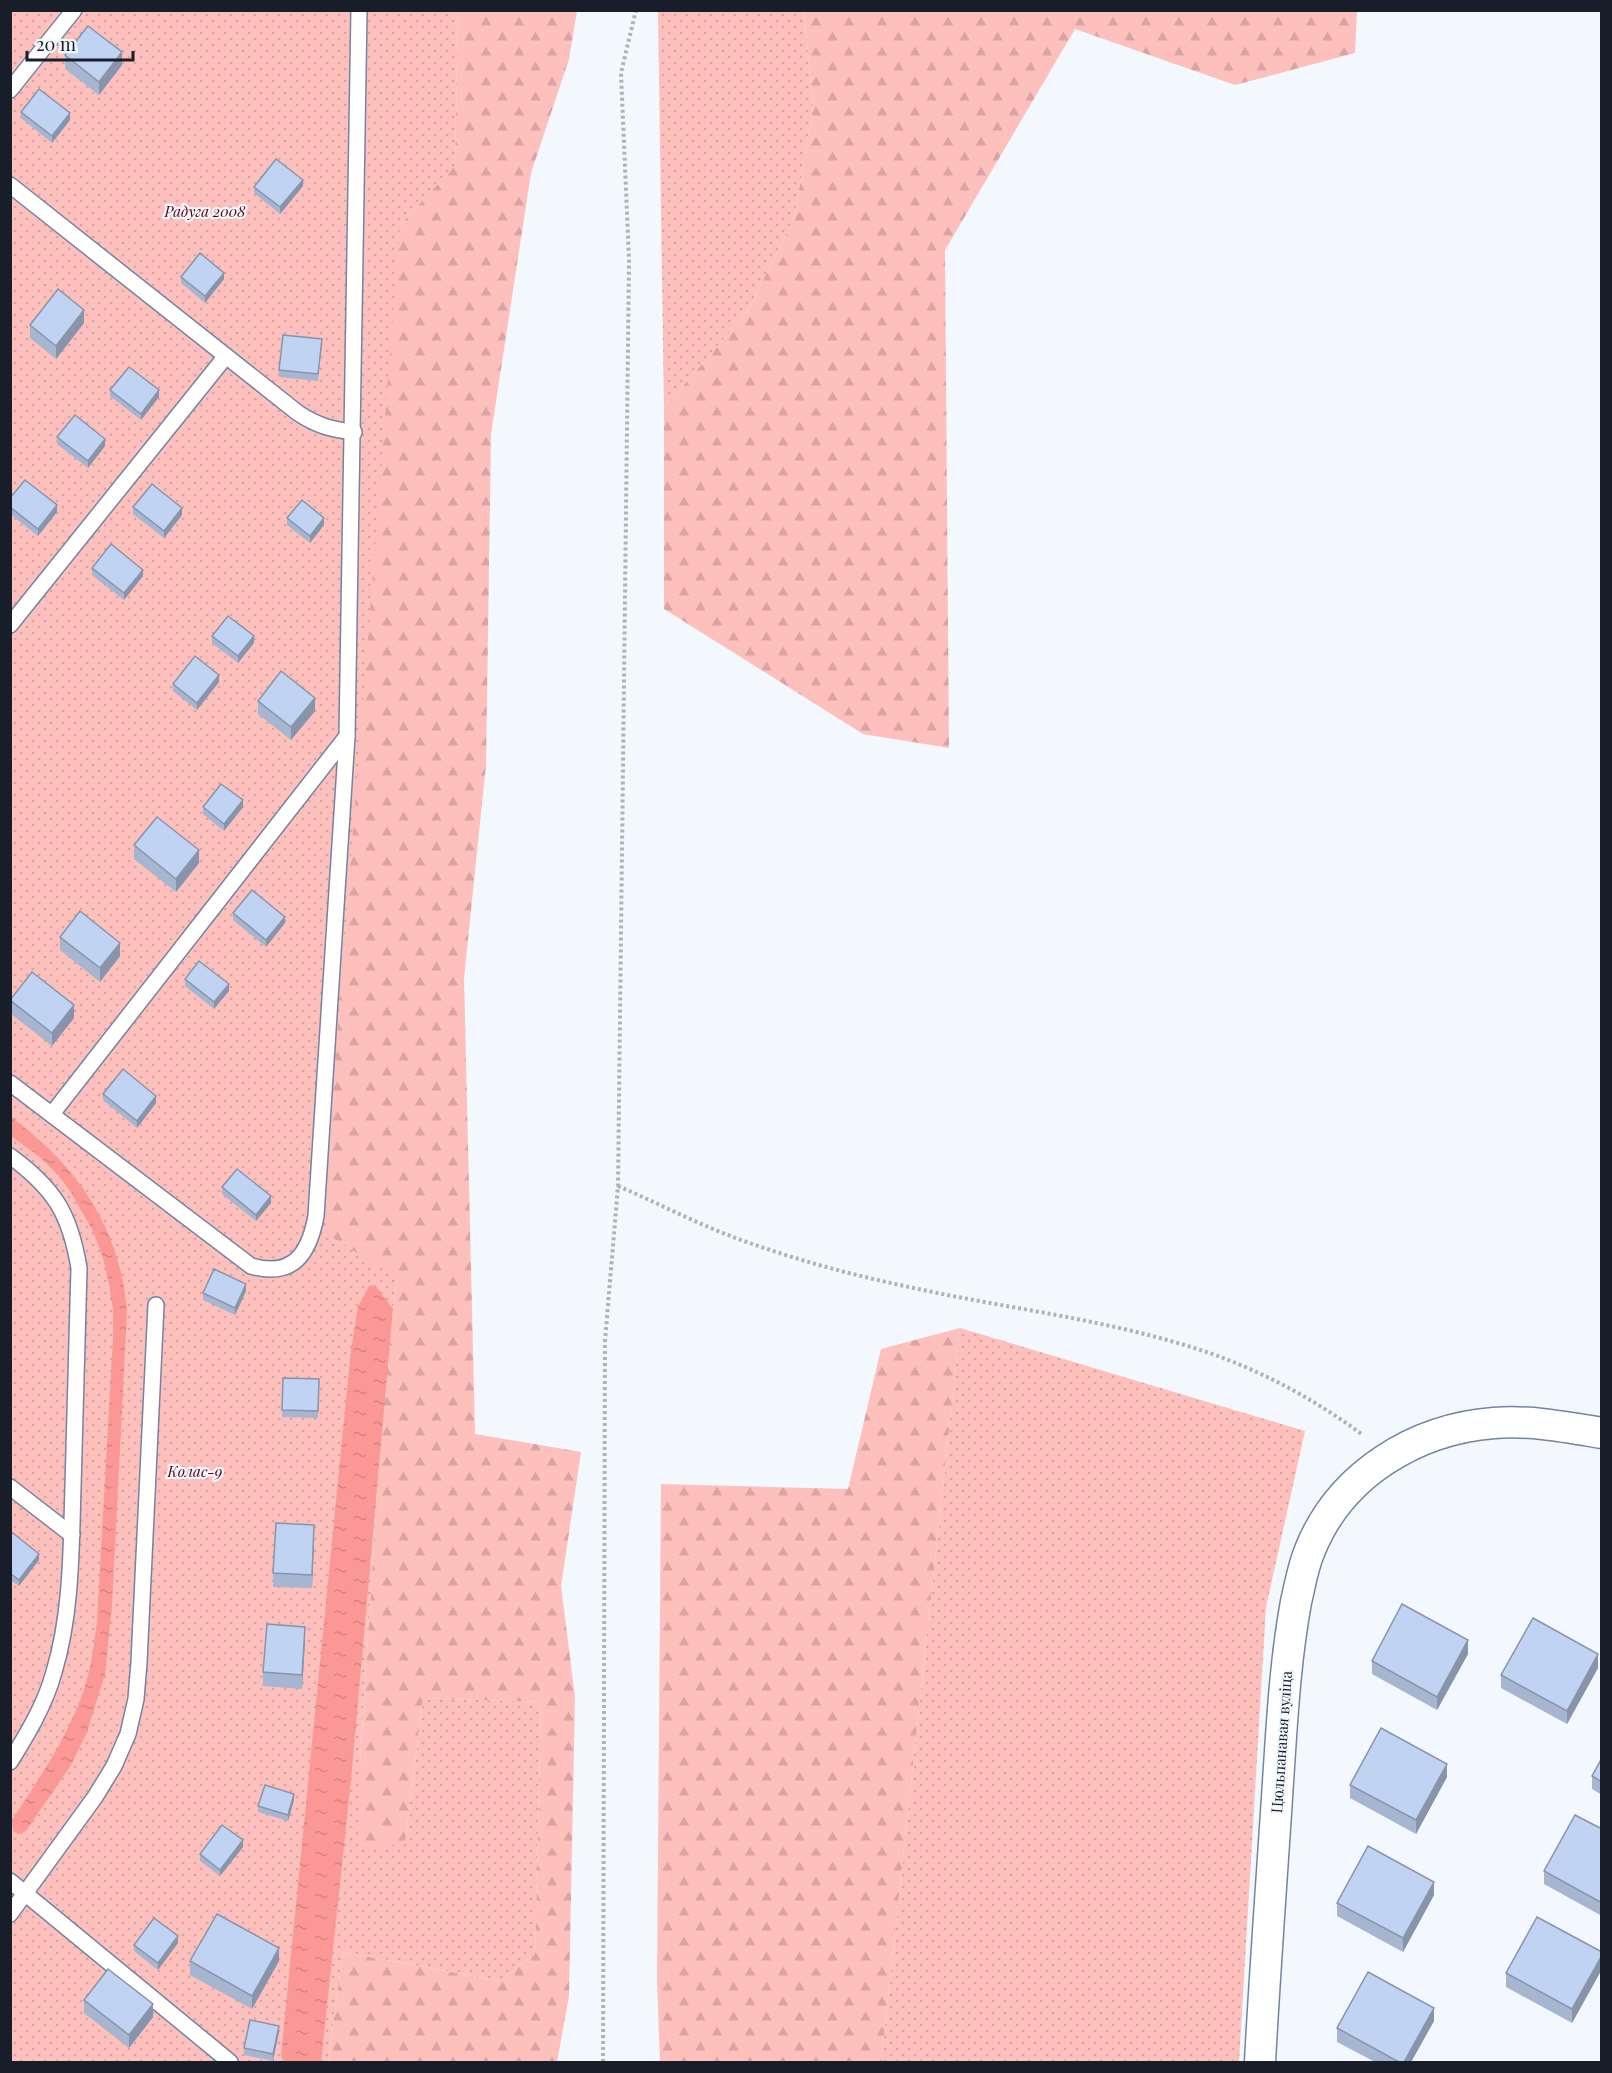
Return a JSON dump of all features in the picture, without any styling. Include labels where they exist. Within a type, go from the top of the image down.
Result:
[{"type":"street","name":"Цюльпанавая вуліца","points":[[1260,2062],[1285,1682],[1301,1581],[1310,1550],[1324,1522],[1342,1496],[1365,1474],[1390,1455],[1436,1434],[1465,1426],[1494,1423],[1562,1426],[1602,1433]]},
{"type":"lane","points":[[10,90],[74,10]]},
{"type":"lane","points":[[10,1083],[251,1266],[265,1270],[278,1270],[290,1265],[300,1257],[308,1245],[316,1216],[347,736],[354,432],[359,10]]},
{"type":"lane","points":[[10,185],[312,423],[327,429],[354,432]]},
{"type":"lane","points":[[10,625],[226,356]]},
{"type":"lane","points":[[52,1114],[347,736]]},
{"type":"lane","points":[[10,1156],[26,1167],[48,1189],[64,1212],[74,1238],[79,1268],[72,1534],[69,1591],[63,1634],[54,1672],[42,1707],[10,1762]]},
{"type":"lane","points":[[10,1914],[95,1797],[114,1766],[128,1734],[136,1699],[140,1662],[156,1305]]},
{"type":"lane","points":[[10,1487],[72,1534]]},
{"type":"lane","points":[[10,1881],[230,2062]]},
{"type":"path","points":[[603,2062],[605,1341],[618,1186],[628,260],[621,73],[636,10]]},
{"type":"path","points":[[618,1186],[746,1242],[826,1266],[901,1285],[1118,1327],[1215,1355],[1273,1380],[1333,1413],[1390,1455]]},
{"type":"green space","points":[[11,11],[458,11],[455,167],[400,225],[397,1278],[384,1382],[360,1762],[405,1844],[423,1698],[541,1702],[535,1954],[500,1981],[343,1952],[328,2062],[11,2062]]},
{"type":"green space","points":[[458,11],[577,11],[569,59],[531,173],[491,434],[486,765],[464,978],[475,1434],[581,1452],[561,1586],[575,1697],[569,1996],[557,2062],[328,2062],[343,1952],[500,1981],[535,1954],[541,1702],[423,1698],[405,1844],[358,1848],[360,1762],[384,1382],[397,1278],[322,1231],[400,225],[455,166]]},
{"type":"green space","points":[[658,11],[804,11],[813,107],[794,219],[747,312],[664,408]]},
{"type":"green space","points":[[804,11],[1357,11],[1355,53],[1235,85],[1075,29],[945,250],[949,748],[863,734],[664,609],[664,408],[747,312],[794,219],[813,107]]},
{"type":"green space","points":[[960,1328],[1305,1431],[1266,1607],[1239,2062],[881,2062]]},
{"type":"green space","points":[[960,1328],[881,2062],[660,2062],[657,1980],[661,1484],[848,1489],[881,1349]]},
{"type":"water","points":[[11,1117],[56,1156],[92,1201],[116,1253],[127,1312],[112,1605],[105,1674],[87,1732],[71,1765],[26,1831],[18,1834],[13,1831],[12,1820],[43,1772],[71,1722],[91,1662],[97,1622],[113,1310],[103,1258],[93,1231],[58,1175],[41,1158],[11,1136]]},
{"type":"water","points":[[375,1285],[393,1309],[351,1780],[321,2062],[284,2062],[281,2056],[351,1350],[358,1307],[369,1286]]},
{"type":"building","points":[[88,26],[122,52],[99,82],[65,55]]},
{"type":"building","points":[[39,89],[70,113],[52,136],[21,112]]},
{"type":"building","points":[[276,159],[303,180],[280,207],[254,187]]},
{"type":"building","points":[[200,253],[224,273],[205,296],[181,277]]},
{"type":"building","points":[[58,289],[84,310],[56,346],[30,325]]},
{"type":"building","points":[[283,335],[322,339],[318,374],[279,370]]},
{"type":"building","points":[[129,367],[159,390],[141,414],[110,390]]},
{"type":"building","points":[[75,415],[105,439],[88,461],[57,437]]},
{"type":"building","points":[[25,480],[57,505],[38,529],[10,507],[10,498]]},
{"type":"building","points":[[152,484],[182,508],[164,531],[133,507]]},
{"type":"building","points":[[302,500],[324,518],[310,536],[287,518]]},
{"type":"building","points":[[111,544],[143,570],[124,593],[92,568]]},
{"type":"building","points":[[228,616],[254,636],[238,656],[212,636]]},
{"type":"building","points":[[195,656],[219,675],[197,703],[173,684]]},
{"type":"building","points":[[281,671],[315,698],[291,727],[258,701]]},
{"type":"building","points":[[221,784],[243,800],[224,824],[203,807]]},
{"type":"building","points":[[157,817],[199,850],[176,879],[134,845]]},
{"type":"building","points":[[252,890],[285,917],[266,940],[233,913]]},
{"type":"building","points":[[80,911],[120,943],[100,968],[60,937]]},
{"type":"building","points":[[199,961],[229,984],[214,1002],[185,979]]},
{"type":"building","points":[[32,972],[74,1005],[52,1033],[10,1000]]},
{"type":"building","points":[[123,1069],[156,1096],[137,1121],[103,1094]]},
{"type":"building","points":[[237,1169],[271,1196],[256,1215],[222,1187]]},
{"type":"building","points":[[214,1269],[246,1284],[235,1308],[203,1293]]},
{"type":"building","points":[[283,1378],[319,1379],[318,1411],[282,1410]]},
{"type":"building","points":[[276,1523],[314,1525],[312,1575],[273,1573]]},
{"type":"building","points":[[13,1533],[39,1554],[19,1580],[10,1573],[10,1536]]},
{"type":"building","points":[[1402,1604],[1468,1640],[1437,1697],[1372,1661]]},
{"type":"building","points":[[1533,1618],[1598,1654],[1567,1711],[1501,1675]]},
{"type":"building","points":[[267,1624],[305,1627],[302,1675],[263,1672]]},
{"type":"building","points":[[1381,1728],[1447,1764],[1416,1820],[1350,1785]]},
{"type":"building","points":[[1602,1758],[1602,1782],[1592,1776]]},
{"type":"building","points":[[265,1785],[294,1794],[288,1815],[258,1806]]},
{"type":"building","points":[[1575,1815],[1602,1829],[1602,1903],[1544,1871]]},
{"type":"building","points":[[222,1825],[243,1840],[220,1870],[200,1854]]},
{"type":"building","points":[[1368,1846],[1434,1882],[1403,1938],[1337,1903]]},
{"type":"building","points":[[217,1914],[279,1948],[252,1996],[190,1961]]},
{"type":"building","points":[[1537,1917],[1602,1952],[1572,2009],[1506,1973]]},
{"type":"building","points":[[154,1918],[178,1936],[158,1963],[134,1945]]},
{"type":"building","points":[[108,1969],[153,2004],[129,2035],[84,2000]]},
{"type":"building","points":[[1368,1972],[1434,2008],[1404,2062],[1399,2062],[1337,2028]]},
{"type":"building","points":[[250,2020],[279,2026],[273,2054],[244,2048]]},
{"type":"park label","name":"Радуга 2008","points":[[205,211]]},
{"type":"park label","name":"Колас-9","points":[[195,1471]]}]
